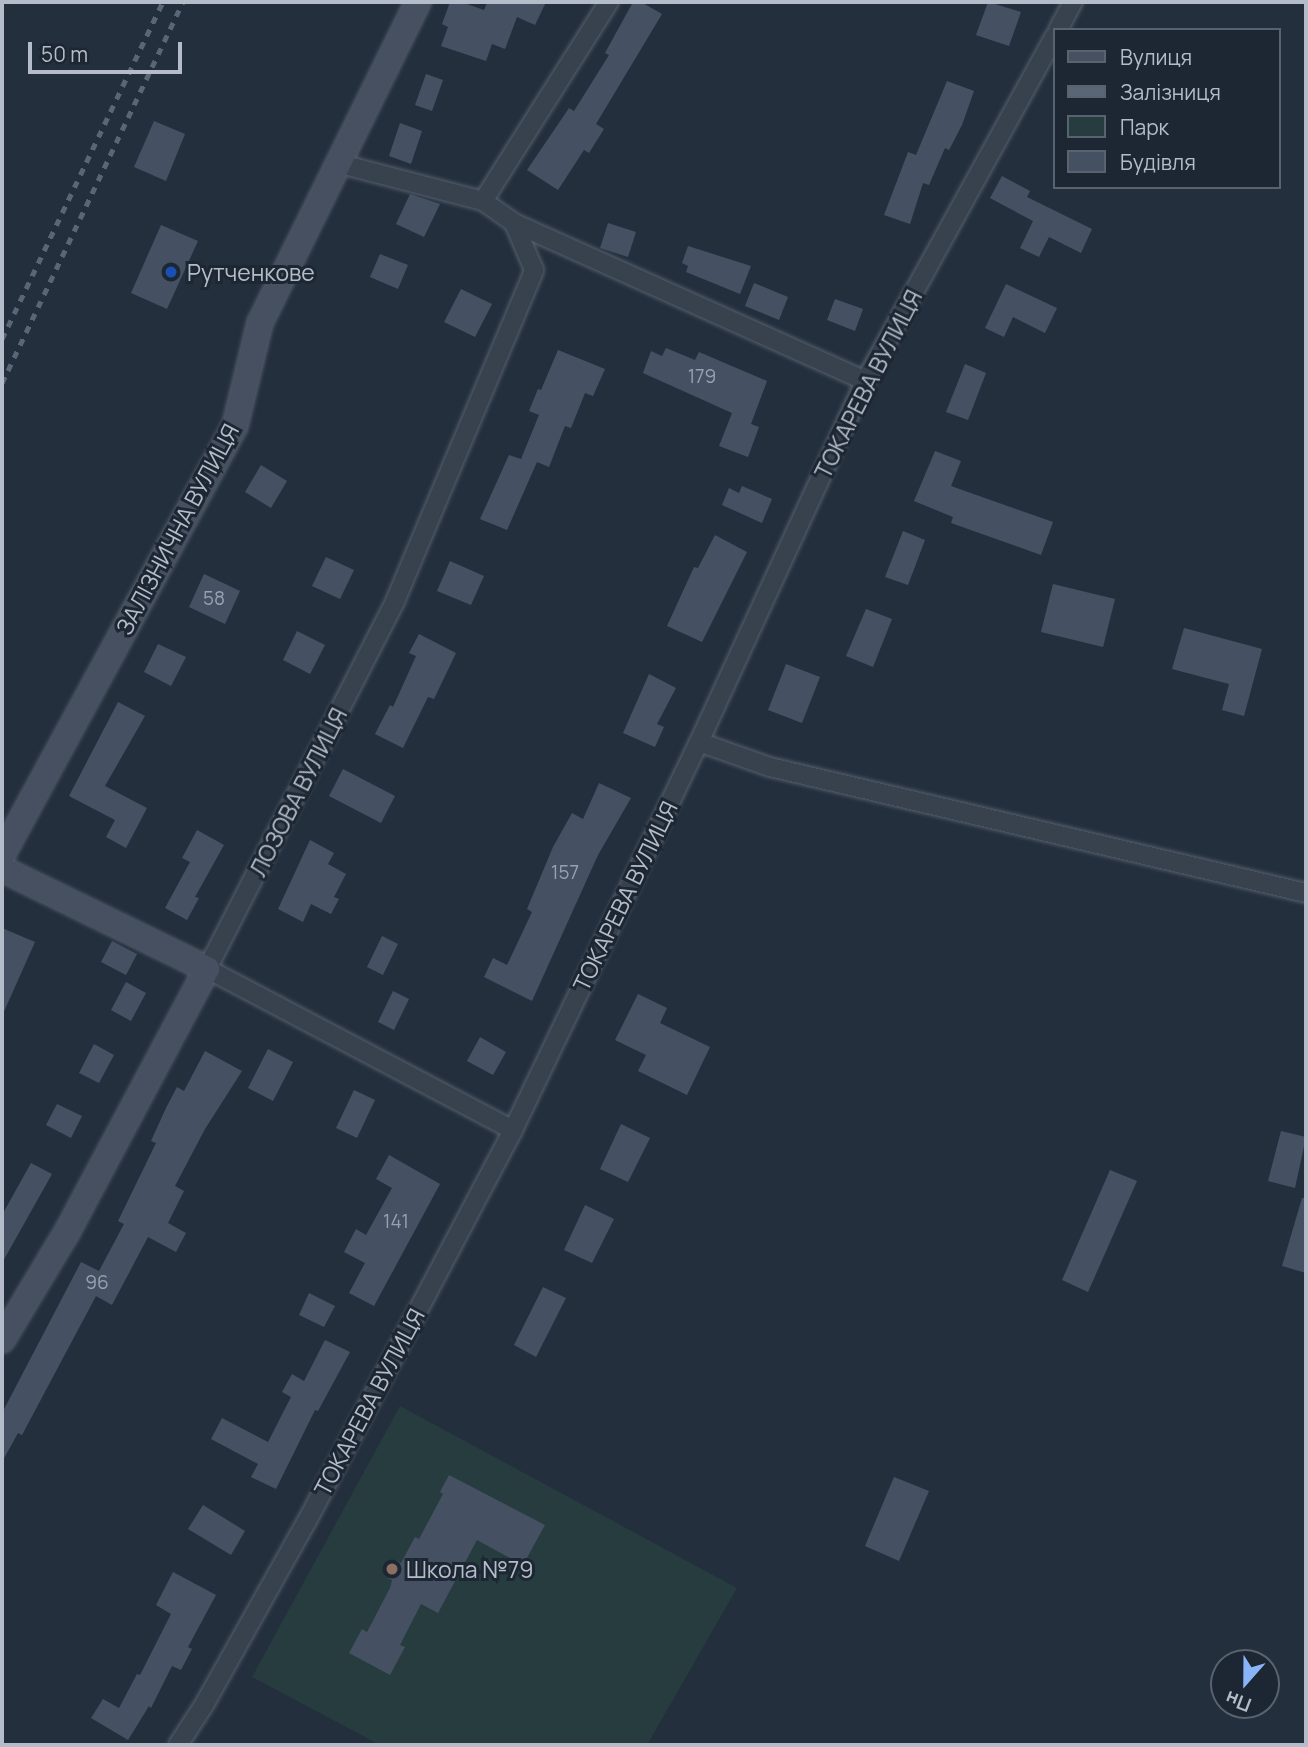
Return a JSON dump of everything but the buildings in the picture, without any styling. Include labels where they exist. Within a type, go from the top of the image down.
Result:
[{"type":"main road","name":"ЗАЛІЗНИЧНА ВУЛИЦЯ","points":[[2,855],[235,426],[260,323],[418,2]]},
{"type":"main road","points":[[2,869],[207,970]]},
{"type":"main road","name":"ЛОЗОВА ВУЛИЦЯ","points":[[2,1340],[67,1232],[207,970]]},
{"type":"street","points":[[483,201],[609,2]]},
{"type":"street","points":[[1059,28],[1073,2]]},
{"type":"street","name":"ТОКАРЕВА ВУЛИЦЯ","points":[[178,1745],[204,1705],[307,1521],[513,1130],[699,742],[865,381],[1052,41]]},
{"type":"street","points":[[337,163],[483,201],[514,223],[865,381]]},
{"type":"street","name":"ЛОЗОВА ВУЛИЦЯ","points":[[207,970],[396,599],[534,270],[514,223]]},
{"type":"street","points":[[699,742],[769,767],[1306,892]]},
{"type":"street","points":[[207,970],[513,1130]]},
{"type":"green space","points":[[400,1406],[737,1588],[647,1745],[380,1745],[252,1677]]},
{"type":"railway","points":[[2,339],[163,2]]},
{"type":"railway","points":[[2,383],[183,2]]},
{"type":"place","name":"Рутченкове","points":[[171,272]]},
{"type":"place","name":"Школа №79","points":[[392,1569]]}]
